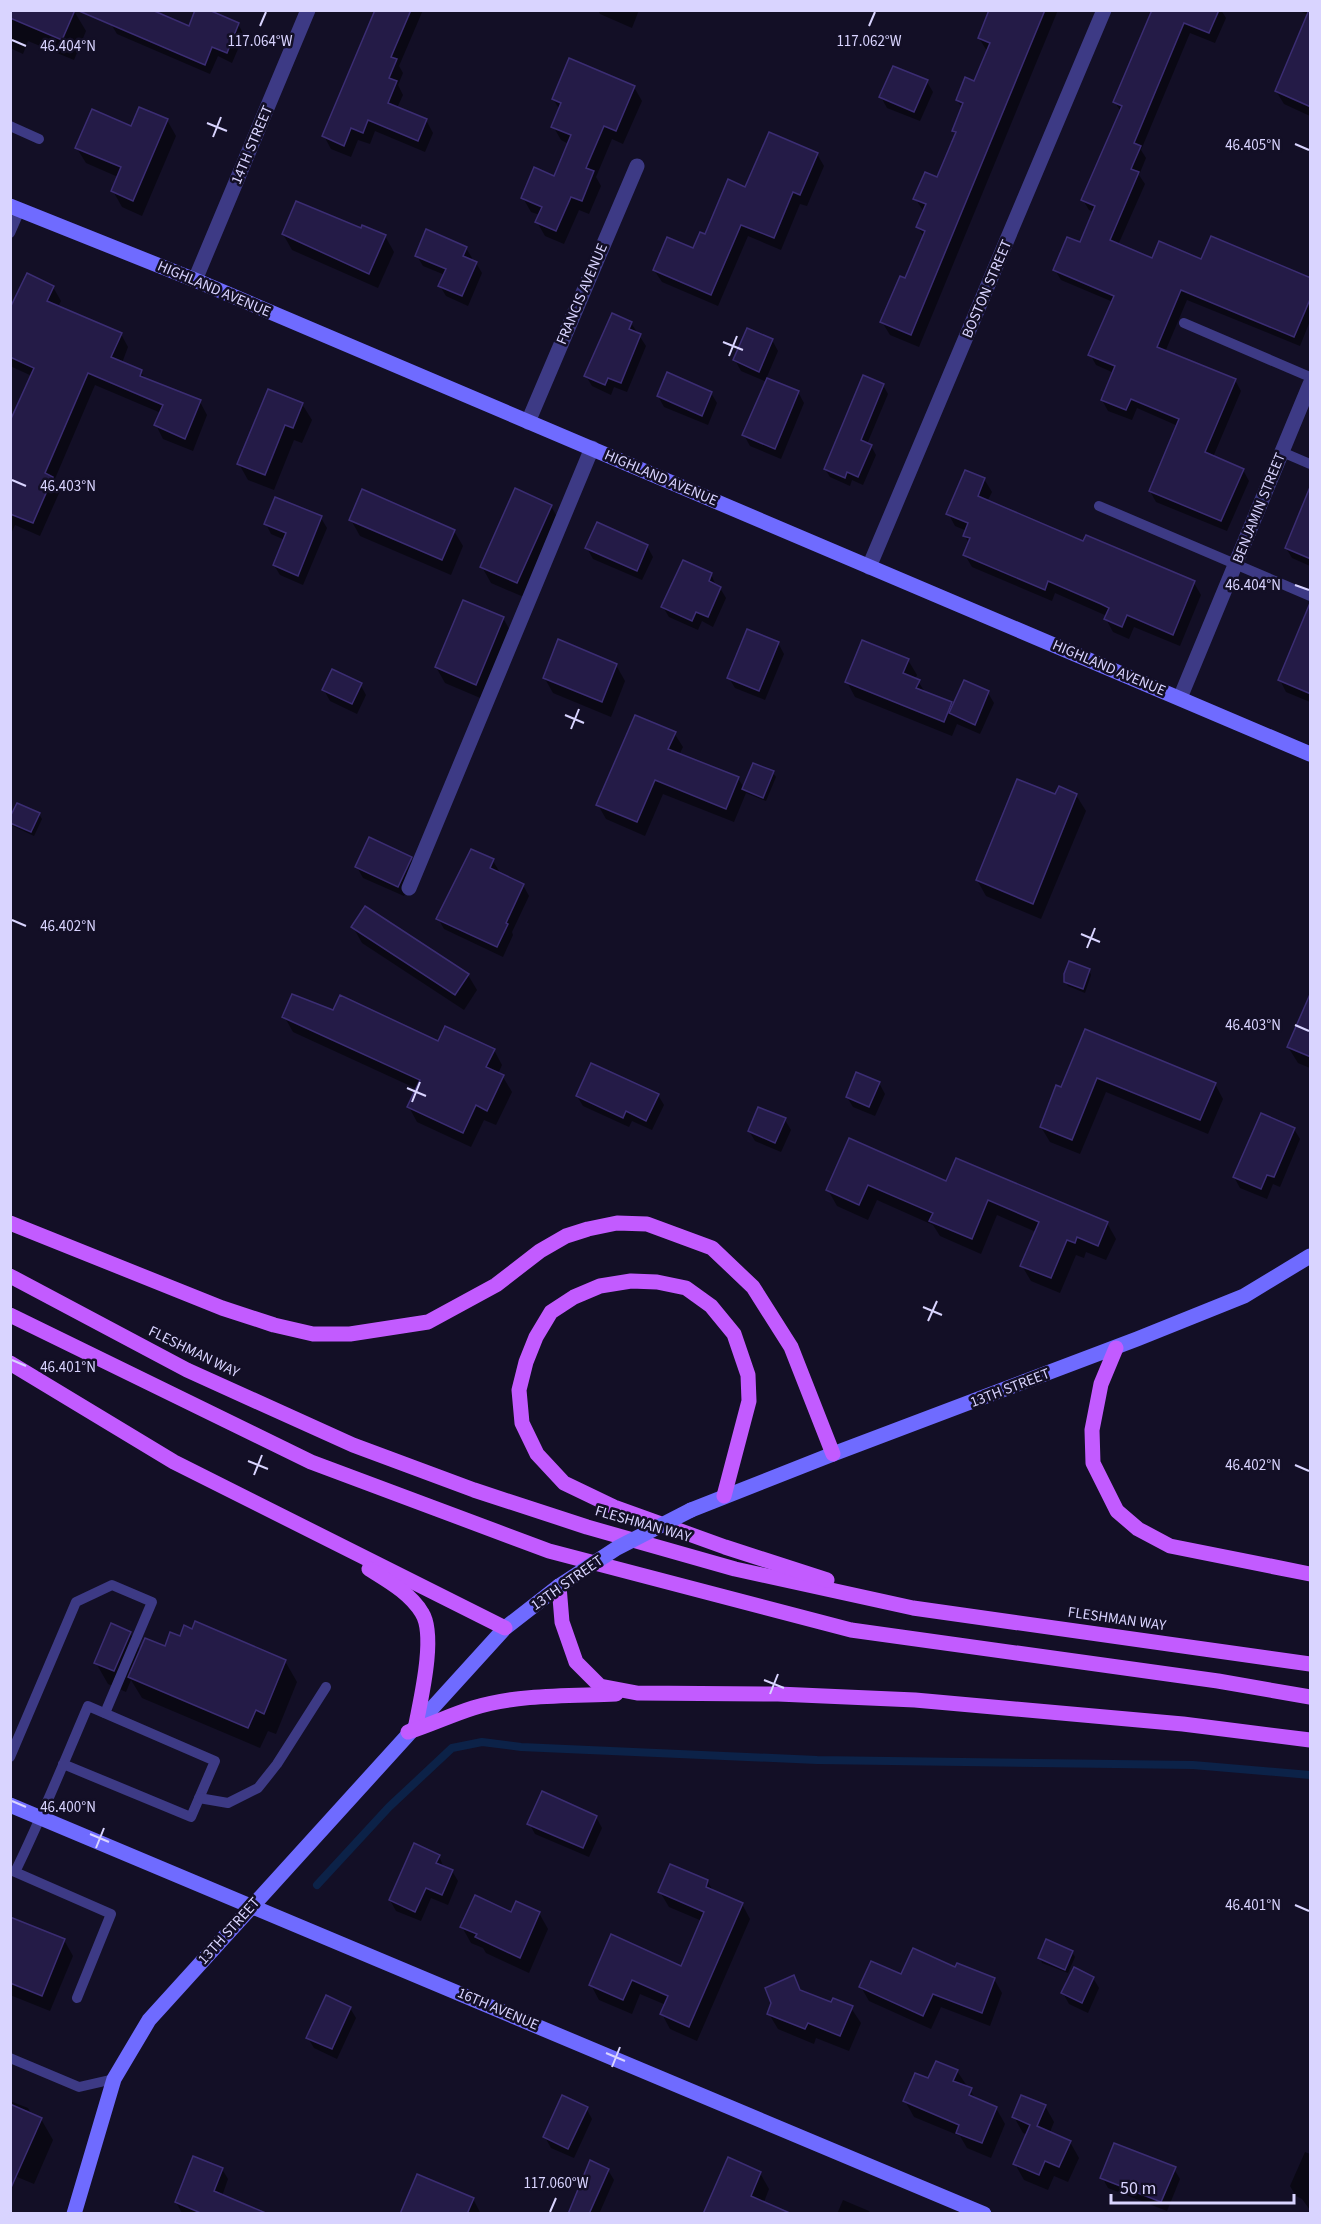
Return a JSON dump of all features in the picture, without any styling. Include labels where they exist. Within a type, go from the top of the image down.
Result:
[{"type":"main road","name":"HIGHLAND AVENUE","points":[[15,208],[195,280],[1311,754]]},
{"type":"main road","points":[[10,1223],[222,1308],[274,1325],[313,1334],[350,1334],[428,1322],[496,1285],[540,1251],[566,1236],[617,1223],[647,1224],[712,1248],[753,1287],[791,1347],[833,1454]]},
{"type":"main road","name":"13TH STREET","points":[[74,2214],[114,2079],[149,2020],[505,1628],[559,1586],[617,1548],[691,1510],[1116,1348],[1244,1296],[1311,1256]]},
{"type":"main road","name":"FLESHMAN WAY","points":[[10,1276],[187,1370],[353,1444],[463,1486],[587,1527],[735,1569],[913,1608],[1311,1664]]},
{"type":"main road","points":[[724,1496],[749,1401],[748,1375],[734,1334],[711,1306],[686,1288],[657,1282],[631,1281],[600,1286],[574,1297],[551,1312],[536,1337],[526,1362],[519,1390],[522,1423],[537,1454],[564,1483],[614,1507],[725,1547],[913,1608]]},
{"type":"main road","points":[[10,1315],[311,1462],[549,1551],[851,1630],[1218,1681],[1311,1697]]},
{"type":"main road","points":[[1116,1348],[1101,1384],[1092,1430],[1093,1463],[1117,1511],[1138,1528],[1170,1546],[1311,1574]]},
{"type":"main road","points":[[10,1363],[174,1462],[505,1628]]},
{"type":"main road","points":[[308,1529],[401,1590],[423,1614],[428,1635],[427,1661],[412,1728]]},
{"type":"main road","points":[[559,1586],[562,1622],[576,1662],[600,1686],[637,1693]]},
{"type":"main road","points":[[412,1728],[472,1708],[501,1702],[534,1697],[637,1693],[915,1700],[1183,1724],[1311,1740]]},
{"type":"main road","name":"16TH AVENUE","points":[[10,1805],[984,2214]]},
{"type":"street","name":"14TH STREET","points":[[195,280],[308,10]]},
{"type":"street","name":"BOSTON STREET","points":[[869,567],[1104,10]]},
{"type":"street","name":"FRANCIS AVENUE","points":[[528,422],[637,166]]},
{"type":"street","name":"BENJAMIN STREET","points":[[1180,698],[1311,384]]},
{"type":"street","points":[[409,888],[592,448]]},
{"type":"lane","points":[[10,126],[39,139]]},
{"type":"lane","points":[[10,232],[15,208]]},
{"type":"lane","points":[[1184,323],[1311,377]]},
{"type":"lane","points":[[1282,452],[1311,464]]},
{"type":"lane","points":[[1099,506],[1311,596]]},
{"type":"lane","points":[[10,1757],[75,1602],[112,1585],[152,1602],[105,1713]]},
{"type":"lane","points":[[199,1798],[228,1803],[258,1788],[277,1764],[326,1687]]},
{"type":"lane","points":[[63,1764],[191,1817],[215,1761],[88,1706],[63,1764],[41,1818],[15,1872],[111,1914],[76,1998]]},
{"type":"lane","points":[[10,2058],[79,2087],[114,2079]]},
{"type":"building","points":[[10,10],[75,10],[62,40],[10,18]]},
{"type":"building","points":[[152,10],[189,26],[195,10],[209,10],[239,23],[227,53],[212,47],[205,65],[79,11]]},
{"type":"building","points":[[375,10],[411,10],[391,57],[397,59],[389,78],[397,81],[388,103],[427,119],[418,141],[368,120],[363,133],[351,128],[344,146],[322,136]]},
{"type":"building","points":[[989,10],[1045,10],[911,335],[880,322],[900,276],[905,278],[925,231],[916,227],[926,204],[913,199],[925,172],[937,177],[956,132],[952,131],[963,103],[956,100],[965,77],[974,81],[990,43],[978,38]]},
{"type":"building","points":[[1152,10],[1219,10],[1209,33],[1184,23],[1134,143],[1141,146],[1131,169],[1139,172],[1110,240],[1152,258],[1159,241],[1201,259],[1211,236],[1311,278],[1311,297],[1294,337],[1181,290],[1157,347],[1236,379],[1205,452],[1244,469],[1221,521],[1149,491],[1179,419],[1131,399],[1126,410],[1101,400],[1115,366],[1088,355],[1114,296],[1053,270],[1067,237],[1080,242],[1095,206],[1081,200],[1122,106],[1113,102]]},
{"type":"building","points":[[1309,10],[1311,10],[1311,107],[1275,91]]},
{"type":"building","points":[[569,58],[635,86],[616,131],[604,126],[586,168],[594,171],[582,201],[571,197],[556,231],[535,222],[542,207],[521,198],[534,167],[554,176],[571,135],[551,127],[561,103],[552,99]]},
{"type":"building","points":[[893,66],[928,80],[914,112],[879,97]]},
{"type":"building","points":[[139,107],[168,119],[133,201],[111,191],[121,167],[75,148],[92,109],[131,126]]},
{"type":"building","points":[[769,132],[818,153],[800,195],[793,192],[774,238],[741,225],[711,295],[653,270],[667,237],[693,248],[700,232],[705,234],[728,179],[745,187]]},
{"type":"building","points":[[296,201],[361,228],[362,225],[386,235],[369,274],[282,234]]},
{"type":"building","points":[[426,229],[467,247],[463,256],[477,262],[462,296],[438,286],[446,269],[415,256]]},
{"type":"building","points":[[27,273],[54,286],[47,301],[122,333],[111,357],[142,370],[140,376],[201,400],[185,439],[154,425],[163,405],[88,373],[45,473],[53,477],[33,523],[10,514],[10,421],[34,368],[10,357],[10,308]]},
{"type":"building","points":[[612,313],[632,322],[629,329],[641,334],[621,383],[608,378],[605,385],[584,376]]},
{"type":"building","points":[[747,328],[773,339],[759,372],[733,360]]},
{"type":"building","points":[[667,372],[712,392],[702,416],[657,396]]},
{"type":"building","points":[[863,375],[884,384],[861,440],[872,445],[858,477],[847,472],[845,478],[824,469]]},
{"type":"building","points":[[767,378],[799,391],[775,449],[742,435]]},
{"type":"building","points":[[268,389],[303,403],[293,428],[285,425],[265,475],[237,464]]},
{"type":"building","points":[[965,470],[985,478],[978,496],[1083,541],[1086,535],[1195,581],[1173,635],[1127,615],[1122,627],[1104,619],[1109,608],[1101,604],[1048,581],[1045,590],[963,555],[970,538],[963,536],[968,523],[946,514]]},
{"type":"building","points":[[1311,487],[1311,559],[1285,548]]},
{"type":"building","points":[[515,488],[552,505],[517,583],[480,567]]},
{"type":"building","points":[[362,489],[455,530],[442,560],[349,520]]},
{"type":"building","points":[[275,497],[322,516],[298,576],[273,565],[286,533],[264,524]]},
{"type":"building","points":[[597,522],[648,545],[637,571],[585,548]]},
{"type":"building","points":[[683,560],[712,573],[709,581],[721,587],[708,617],[696,612],[692,621],[661,607]]},
{"type":"building","points":[[463,600],[504,617],[476,685],[435,667]]},
{"type":"building","points":[[1311,603],[1311,694],[1278,680]]},
{"type":"building","points":[[747,629],[779,642],[759,691],[727,678]]},
{"type":"building","points":[[558,639],[617,664],[602,702],[543,678]]},
{"type":"building","points":[[862,640],[909,659],[903,673],[920,680],[916,688],[952,702],[944,722],[845,682]]},
{"type":"building","points":[[332,669],[362,683],[352,704],[322,690]]},
{"type":"building","points":[[964,680],[989,691],[975,725],[949,713]]},
{"type":"building","points":[[635,715],[676,732],[668,749],[739,777],[726,809],[655,780],[637,822],[596,805]]},
{"type":"building","points":[[753,763],[774,771],[763,798],[742,789]]},
{"type":"building","points":[[1017,779],[1055,794],[1059,786],[1077,794],[1033,904],[976,880]]},
{"type":"building","points":[[17,803],[40,813],[31,832],[10,823],[10,817]]},
{"type":"building","points":[[369,837],[412,857],[398,887],[355,867]]},
{"type":"building","points":[[471,849],[494,859],[490,868],[524,884],[497,947],[436,919]]},
{"type":"building","points":[[365,906],[469,974],[455,995],[351,927]]},
{"type":"building","points":[[1069,961],[1090,969],[1083,989],[1064,982],[1064,974]]},
{"type":"building","points":[[1311,992],[1311,1057],[1287,1047]]},
{"type":"building","points":[[292,994],[333,1010],[340,995],[438,1041],[445,1026],[495,1049],[486,1067],[504,1075],[487,1111],[476,1105],[463,1133],[407,1107],[420,1080],[282,1017]]},
{"type":"building","points":[[1085,1029],[1216,1083],[1200,1120],[1097,1078],[1072,1140],[1040,1127],[1056,1085],[1061,1087]]},
{"type":"building","points":[[591,1063],[659,1094],[646,1121],[626,1111],[623,1118],[576,1096]]},
{"type":"building","points":[[856,1072],[880,1082],[869,1107],[846,1097]]},
{"type":"building","points":[[758,1107],[786,1118],[775,1143],[748,1131]]},
{"type":"building","points":[[1261,1113],[1295,1128],[1274,1177],[1267,1175],[1261,1189],[1233,1177]]},
{"type":"building","points":[[849,1138],[946,1181],[956,1158],[1108,1222],[1098,1246],[1077,1237],[1075,1243],[1067,1240],[1051,1278],[1020,1266],[1039,1222],[988,1200],[972,1239],[929,1221],[933,1213],[868,1185],[859,1205],[826,1190]]},
{"type":"building","points":[[195,1621],[286,1660],[264,1714],[256,1710],[248,1728],[128,1677],[145,1638],[165,1646],[170,1632],[180,1636],[184,1625],[192,1629]]},
{"type":"building","points":[[111,1623],[131,1632],[114,1671],[94,1663]]},
{"type":"building","points":[[542,1791],[597,1816],[583,1848],[527,1824]]},
{"type":"building","points":[[414,1843],[440,1855],[436,1863],[453,1870],[442,1895],[426,1888],[415,1912],[389,1900]]},
{"type":"building","points":[[670,1864],[708,1880],[706,1887],[743,1903],[689,2027],[660,2014],[668,1996],[632,1980],[623,2000],[589,1985],[611,1934],[681,1966],[704,1912],[658,1892]]},
{"type":"building","points":[[475,1895],[511,1912],[516,1901],[540,1912],[520,1958],[475,1937],[477,1934],[460,1927]]},
{"type":"building","points":[[10,1917],[65,1939],[42,1996],[10,1983]]},
{"type":"building","points":[[1046,1939],[1073,1951],[1065,1970],[1038,1958]]},
{"type":"building","points":[[913,1948],[955,1967],[957,1963],[995,1978],[982,2013],[933,1994],[923,2016],[859,1987],[871,1961],[901,1974]]},
{"type":"building","points":[[1074,1967],[1094,1977],[1082,2003],[1061,1993]]},
{"type":"building","points":[[794,1975],[800,1990],[831,2002],[833,1998],[853,2006],[840,2036],[808,2023],[805,2029],[767,2014],[771,2003],[765,1988]]},
{"type":"building","points":[[326,1995],[351,2007],[332,2049],[306,2038]]},
{"type":"building","points":[[936,2061],[958,2070],[953,2081],[972,2088],[969,2095],[997,2107],[982,2143],[956,2133],[959,2125],[903,2101],[915,2073],[928,2078]]},
{"type":"building","points":[[562,2095],[588,2107],[568,2149],[543,2137]]},
{"type":"building","points":[[1021,2095],[1046,2105],[1037,2126],[1071,2141],[1059,2167],[1045,2161],[1039,2175],[1013,2164],[1030,2125],[1012,2117]]},
{"type":"building","points":[[10,2104],[42,2118],[10,2190]]},
{"type":"building","points":[[1114,2143],[1176,2167],[1161,2202],[1100,2178]]},
{"type":"building","points":[[193,2156],[223,2168],[214,2191],[268,2214],[203,2214],[175,2202]]},
{"type":"building","points":[[728,2157],[761,2172],[751,2196],[792,2214],[703,2214]]},
{"type":"building","points":[[590,2160],[609,2169],[589,2214],[568,2214]]},
{"type":"building","points":[[417,2174],[474,2198],[467,2214],[400,2214]]},
{"type":"waterway","points":[[317,1885],[389,1807],[452,1748],[482,1742],[521,1747],[817,1760],[1193,1765],[1310,1775]]}]
